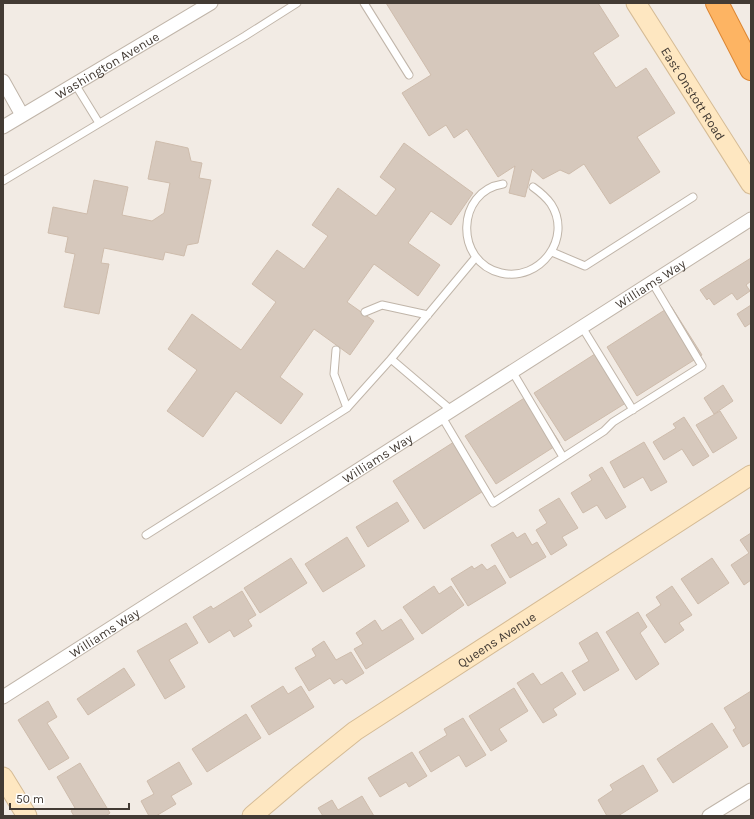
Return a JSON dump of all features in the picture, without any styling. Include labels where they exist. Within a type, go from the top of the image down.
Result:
[{"type":"highway","points":[[717,3],[751,69]]},
{"type":"main road","name":"East Onstott Road","points":[[636,3],[751,184]]},
{"type":"main road","name":"Queens Avenue","points":[[252,816],[299,776],[356,731],[751,475]]},
{"type":"main road","points":[[3,777],[27,816]]},
{"type":"street","name":"Washington Avenue","points":[[3,127],[211,3]]},
{"type":"street","points":[[3,81],[22,115]]},
{"type":"street","name":"Williams Way","points":[[3,697],[751,219]]},
{"type":"street","points":[[709,816],[751,790]]},
{"type":"lane","points":[[3,181],[245,36],[297,3]]},
{"type":"lane","points":[[364,3],[409,75]]},
{"type":"lane","points":[[74,84],[99,123]]},
{"type":"lane","points":[[503,184],[486,190],[475,201],[468,214],[466,229],[468,244],[476,257],[487,267],[501,273],[516,274],[531,271],[543,262],[552,252],[557,239],[558,227],[556,215],[551,204],[543,194],[533,187]]},
{"type":"lane","points":[[552,252],[585,266],[693,197]]},
{"type":"lane","points":[[146,535],[347,408],[391,359],[476,257]]},
{"type":"lane","points":[[391,359],[446,413],[493,503],[604,431],[613,422],[702,366],[652,282]]},
{"type":"lane","points":[[365,312],[382,305],[428,315]]},
{"type":"lane","points":[[582,327],[633,410]]},
{"type":"lane","points":[[336,350],[334,374],[347,408]]},
{"type":"lane","points":[[512,371],[563,457]]},
{"type":"building","points":[[386,3],[598,3],[619,36],[593,53],[616,88],[646,68],[675,113],[637,137],[660,172],[610,204],[584,164],[569,174],[560,170],[543,179],[532,169],[525,197],[509,193],[515,166],[498,177],[467,129],[454,138],[446,125],[429,136],[402,93],[431,75]]},
{"type":"building","points":[[156,141],[188,148],[191,161],[202,163],[199,178],[211,180],[198,243],[187,245],[184,256],[165,252],[163,260],[104,248],[101,263],[109,264],[99,314],[64,307],[75,254],[65,252],[68,237],[48,233],[53,207],[87,214],[94,180],[128,187],[122,215],[152,221],[164,213],[170,183],[148,179]]},
{"type":"building","points":[[404,143],[473,193],[451,225],[431,211],[408,243],[440,265],[418,296],[374,264],[347,302],[374,321],[350,355],[314,329],[280,377],[303,394],[281,424],[236,391],[203,437],[167,411],[197,370],[168,349],[192,314],[241,350],[276,302],[252,284],[277,250],[304,269],[328,236],[312,225],[338,188],[376,216],[396,189],[380,177]]},
{"type":"building","points":[[751,258],[751,281],[746,285],[750,291],[737,300],[732,293],[714,305],[709,298],[707,300],[700,290]]},
{"type":"building","points":[[751,305],[751,323],[745,327],[737,314]]},
{"type":"building","points":[[671,306],[702,355],[637,396],[607,347]]},
{"type":"building","points":[[598,352],[629,401],[565,441],[534,393]]},
{"type":"building","points":[[723,385],[733,401],[714,414],[704,398]]},
{"type":"building","points":[[529,395],[560,443],[496,484],[465,436]]},
{"type":"building","points":[[720,411],[737,438],[713,453],[696,425]]},
{"type":"building","points":[[684,417],[709,456],[693,466],[682,449],[664,460],[653,442],[676,428],[673,424]]},
{"type":"building","points":[[457,440],[488,488],[424,529],[393,481]]},
{"type":"building","points":[[644,442],[667,482],[651,491],[643,477],[624,488],[610,462]]},
{"type":"building","points":[[602,467],[626,507],[606,519],[597,505],[583,513],[571,493],[592,480],[589,475]]},
{"type":"building","points":[[559,498],[578,528],[562,537],[567,545],[551,555],[536,530],[547,523],[539,510]]},
{"type":"building","points":[[397,502],[409,521],[368,547],[356,527]]},
{"type":"building","points":[[513,532],[517,538],[525,533],[532,545],[537,542],[546,557],[510,578],[491,545]]},
{"type":"building","points":[[751,533],[751,580],[744,585],[731,565],[749,553],[740,540]]},
{"type":"building","points":[[347,537],[365,566],[323,592],[305,564]]},
{"type":"building","points":[[291,558],[307,583],[260,613],[244,588]]},
{"type":"building","points":[[712,558],[729,583],[698,604],[681,579]]},
{"type":"building","points":[[482,564],[487,570],[495,565],[506,583],[468,606],[451,579],[472,566],[474,569]]},
{"type":"building","points":[[434,586],[439,594],[451,586],[464,605],[422,634],[403,607]]},
{"type":"building","points":[[672,586],[692,615],[679,623],[684,630],[665,643],[646,615],[661,605],[656,597]]},
{"type":"building","points":[[242,591],[256,615],[248,620],[252,626],[234,637],[230,630],[209,643],[193,617],[211,606],[213,609]]},
{"type":"building","points":[[638,612],[647,627],[640,633],[659,664],[636,680],[606,632]]},
{"type":"building","points":[[401,619],[414,639],[366,669],[354,649],[363,644],[356,633],[375,620],[382,631]]},
{"type":"building","points":[[186,623],[198,643],[169,660],[185,687],[165,699],[137,651]]},
{"type":"building","points":[[597,632],[619,670],[584,691],[572,671],[589,661],[579,643]]},
{"type":"building","points":[[324,641],[336,660],[351,652],[364,673],[346,684],[342,679],[334,684],[330,678],[309,691],[295,668],[316,656],[312,649]]},
{"type":"building","points":[[124,668],[135,685],[88,715],[77,699]]},
{"type":"building","points":[[562,672],[576,694],[553,709],[557,715],[543,723],[517,683],[533,673],[541,685]]},
{"type":"building","points":[[283,686],[288,694],[301,686],[314,707],[269,735],[251,706]]},
{"type":"building","points":[[514,688],[528,711],[499,729],[507,741],[491,751],[469,716]]},
{"type":"building","points":[[751,691],[751,742],[743,747],[733,730],[736,728],[724,708]]},
{"type":"building","points":[[48,701],[57,717],[47,723],[69,758],[49,770],[18,720]]},
{"type":"building","points":[[246,714],[261,738],[207,772],[192,749]]},
{"type":"building","points":[[463,718],[486,755],[466,767],[459,755],[431,772],[419,752],[447,735],[444,729]]},
{"type":"building","points":[[712,723],[728,747],[673,783],[657,759]]},
{"type":"building","points":[[412,752],[427,776],[409,787],[406,782],[380,797],[368,778]]},
{"type":"building","points":[[179,762],[192,784],[171,796],[176,804],[156,816],[149,816],[141,801],[154,794],[147,781]]},
{"type":"building","points":[[80,763],[110,813],[106,816],[74,816],[71,811],[75,808],[57,777]]},
{"type":"building","points":[[643,765],[658,791],[618,816],[607,816],[598,800],[613,790],[610,785]]},
{"type":"building","points":[[362,796],[374,816],[323,816],[318,808],[332,800],[338,810]]}]
